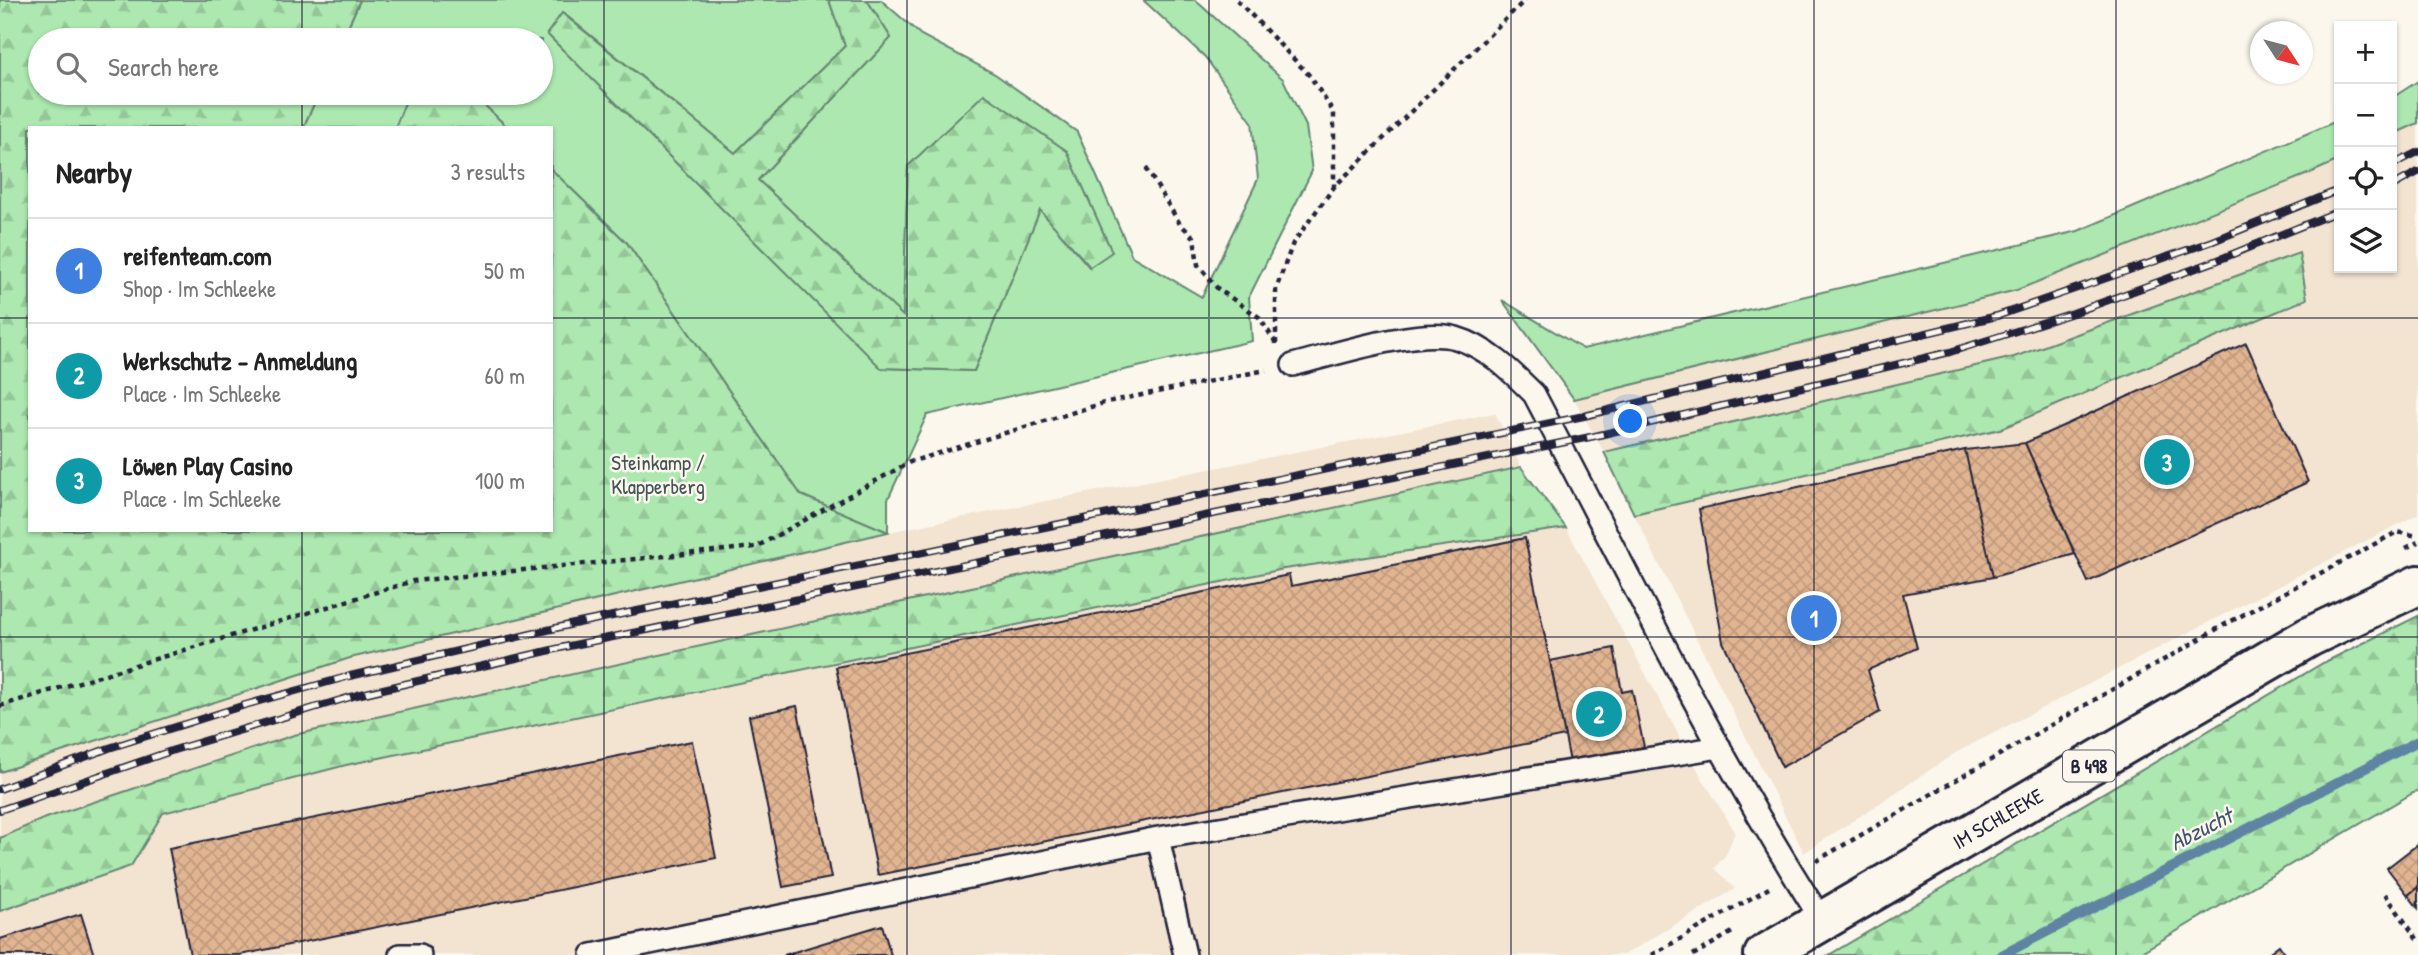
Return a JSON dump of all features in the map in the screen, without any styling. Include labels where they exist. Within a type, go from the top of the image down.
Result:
[{"type":"main road","name":"IM SCHLEEKE","points":[[1764,955],[2309,637],[2418,585]]},
{"type":"lane","points":[[1293,365],[1416,336],[1455,338],[1485,352],[1512,372],[1534,394],[1720,747],[1822,922]]},
{"type":"lane","points":[[592,955],[1158,838],[1720,747]]},
{"type":"lane","points":[[1158,838],[1185,955]]},
{"type":"lane","points":[[400,955],[420,955]]},
{"type":"path","points":[[1237,0],[1310,76],[1334,113],[1334,187]]},
{"type":"path","points":[[1276,344],[1276,289],[1293,243],[1334,187],[1525,0]]},
{"type":"path","points":[[0,706],[413,580],[757,547],[910,462],[1107,402],[1293,365],[1259,317],[1218,289],[1198,265],[1194,237],[1180,224],[1146,168]]},
{"type":"path","points":[[1651,955],[2235,619],[2397,532],[2418,536]]},
{"type":"path","points":[[2385,894],[2418,940]]},
{"type":"shaded area","points":[[2418,123],[2418,514],[1957,752],[1804,853],[1634,514],[2000,429],[2307,299],[2299,254],[2014,357],[1604,452],[1574,399],[2017,290],[2334,162],[2334,273],[2397,273],[2397,133]]},
{"type":"shaded area","points":[[1495,413],[1521,467],[294,735],[43,819],[0,838],[0,772],[350,658],[888,532]]},
{"type":"shaded area","points":[[1566,528],[1702,778],[1735,832],[1727,853],[1715,868],[1735,889],[1624,955],[0,955],[0,911],[131,866],[162,813],[346,765],[1284,569]]},
{"type":"green space","name":"Steinkamp / Klapperberg","points":[[0,0],[360,0],[347,28],[28,28],[28,105],[314,105],[304,126],[28,126],[28,532],[553,532],[553,171],[627,243],[801,495],[888,532],[350,658],[0,772]]},
{"type":"green space","points":[[360,0],[829,0],[845,46],[735,153],[563,13],[552,28],[347,28]]},
{"type":"green space","points":[[829,0],[867,0],[891,38],[758,180],[903,316],[908,166],[984,94],[1067,151],[1112,252],[1090,267],[1040,210],[974,371],[881,368],[553,40],[551,28],[562,13],[735,153],[845,46]]},
{"type":"green space","points":[[867,0],[881,0],[921,35],[995,74],[1077,132],[1132,256],[1202,297],[1258,179],[1252,122],[1205,57],[1143,0],[1195,0],[1283,79],[1306,126],[1312,171],[1249,297],[1252,341],[927,415],[888,499],[888,532],[801,495],[627,243],[553,171],[553,126],[506,126],[484,105],[553,105],[553,40],[882,368],[974,371],[1040,209],[1089,267],[1067,151],[908,166],[903,317],[758,180],[891,38]]},
{"type":"green space","points":[[2418,81],[2418,123],[2397,133],[2397,95]]},
{"type":"green space","points":[[314,105],[404,105],[396,126],[304,126]]},
{"type":"green space","points":[[404,105],[484,105],[506,126],[396,126]]},
{"type":"green space","points":[[2334,122],[2334,162],[2017,290],[1574,399],[1502,300],[1583,349],[2078,231]]},
{"type":"green space","points":[[2299,253],[2307,299],[2000,429],[1634,514],[1604,452],[2014,357]]},
{"type":"green space","points":[[1521,467],[1566,528],[1284,569],[346,765],[163,813],[131,866],[0,911],[0,838],[43,819],[294,735]]},
{"type":"green space","points":[[2418,616],[2418,790],[2136,955],[1829,955],[2323,663]]},
{"type":"building","points":[[2246,343],[2308,482],[2088,582],[2025,443]]},
{"type":"building","points":[[2025,443],[2075,554],[1993,577],[1965,450]]},
{"type":"building","points":[[1965,450],[1993,577],[1903,594],[1917,648],[1868,670],[1880,712],[1782,767],[1723,642],[1699,509]]},
{"type":"building","points":[[1525,538],[1565,736],[878,875],[836,667],[1289,575],[1291,586]]},
{"type":"building","points":[[1614,648],[1622,692],[1632,690],[1644,747],[1570,762],[1550,661]]},
{"type":"building","points":[[797,706],[831,878],[783,887],[749,716]]},
{"type":"building","points":[[692,741],[716,858],[240,955],[190,955],[169,848]]},
{"type":"building","points":[[2418,844],[2418,887],[2408,895],[2387,868]]},
{"type":"building","points":[[2418,887],[2418,908],[2408,895]]},
{"type":"building","points":[[81,914],[94,955],[0,955],[0,939]]},
{"type":"building","points":[[882,925],[891,955],[784,955]]},
{"type":"building","points":[[2279,945],[2286,955],[2266,955]]},
{"type":"waterway","name":"Abzucht","points":[[2002,955],[2418,741]]},
{"type":"railway","points":[[2397,162],[2418,152]]},
{"type":"railway","points":[[2397,183],[2418,172]]},
{"type":"railway","points":[[0,789],[109,748],[245,705],[350,676],[569,625],[1584,416],[1997,316],[2213,241],[2334,192]]},
{"type":"railway","points":[[0,810],[174,750],[357,695],[569,646],[1595,436],[1950,352],[2073,313],[2213,262],[2334,213]]},
{"type":"place","name":"Löwen Play Casino","points":[[2167,462]]},
{"type":"place","name":"reifenteam.com","points":[[1814,618]]},
{"type":"place","name":"Werkschutz - Anmeldung","points":[[1599,714]]}]
